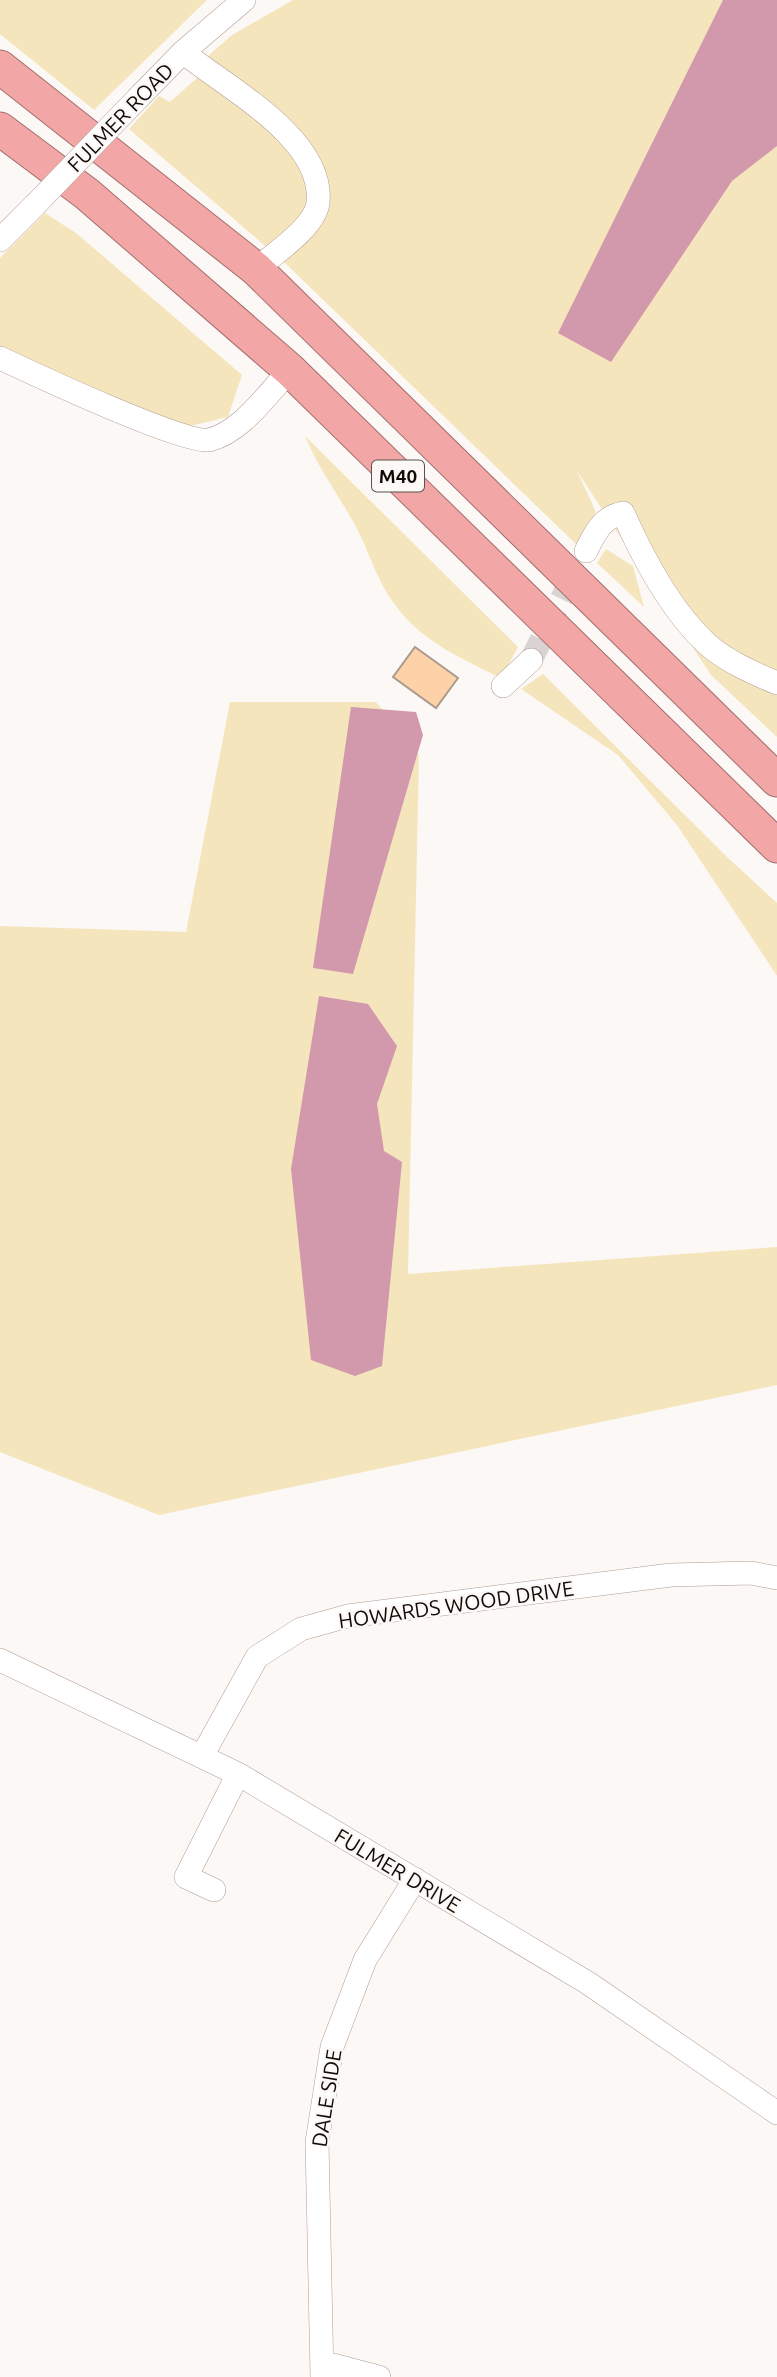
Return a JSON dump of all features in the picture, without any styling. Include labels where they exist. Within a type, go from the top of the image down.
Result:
[{"type":"highway","name":"M40","points":[[0,67],[257,269],[777,780]]},
{"type":"highway","name":"M40","points":[[0,129],[87,194],[290,370],[777,846]]},
{"type":"street","name":"FULMER ROAD","points":[[0,240],[183,52],[244,0]]},
{"type":"street","points":[[183,52],[242,95],[284,131],[313,170],[318,204],[302,230],[257,269]]},
{"type":"street","points":[[0,358],[176,435],[208,440],[233,429],[290,370]]},
{"type":"street","points":[[586,551],[595,532],[609,516],[623,513],[639,548],[685,620],[708,645],[777,683]]},
{"type":"street","points":[[503,686],[531,660]]},
{"type":"street","name":"HOWARDS WOOD DRIVE","points":[[202,1756],[257,1657],[301,1629],[348,1616],[671,1575],[751,1573],[777,1578]]},
{"type":"street","name":"FULMER DRIVE","points":[[0,1660],[238,1774],[588,1983],[777,2113]]},
{"type":"street","points":[[214,1891],[186,1877],[238,1774]]},
{"type":"street","name":"DALE SIDE","points":[[322,2370],[317,2141],[332,2047],[365,1960],[415,1879]]},
{"type":"street","points":[[322,2370],[379,2377]]},
{"type":"shaded area","points":[[0,0],[207,0],[94,110],[0,34]]},
{"type":"shaded area","points":[[293,0],[777,0],[777,737],[711,675],[577,471],[596,512],[580,548],[285,263],[129,129],[159,96],[170,102],[214,63],[208,56],[232,35]]},
{"type":"shaded area","points":[[723,0],[777,0],[777,146],[732,181],[611,362],[558,333]]},
{"type":"shaded area","points":[[45,213],[76,233],[242,375],[228,417],[190,426],[132,408],[0,350],[0,258]]},
{"type":"shaded area","points":[[305,436],[518,647],[501,678],[431,640],[406,619],[389,597],[355,525]]},
{"type":"shaded area","points":[[606,549],[633,566],[644,607],[597,563]]},
{"type":"shaded area","points":[[543,674],[777,903],[777,976],[677,825],[618,755],[521,689]]},
{"type":"shaded area","points":[[230,702],[376,702],[419,755],[408,1274],[777,1247],[777,1385],[159,1515],[0,1452],[0,926],[186,932]]},
{"type":"shaded area","points":[[351,707],[416,712],[423,735],[353,974],[313,968]]},
{"type":"shaded area","points":[[319,996],[368,1004],[397,1046],[377,1104],[384,1151],[402,1162],[382,1366],[355,1376],[311,1360],[291,1169]]},
{"type":"building","points":[[415,647],[458,678],[436,708],[393,677]]},
{"type":"tunnel","points":[[531,660],[578,566]]}]
